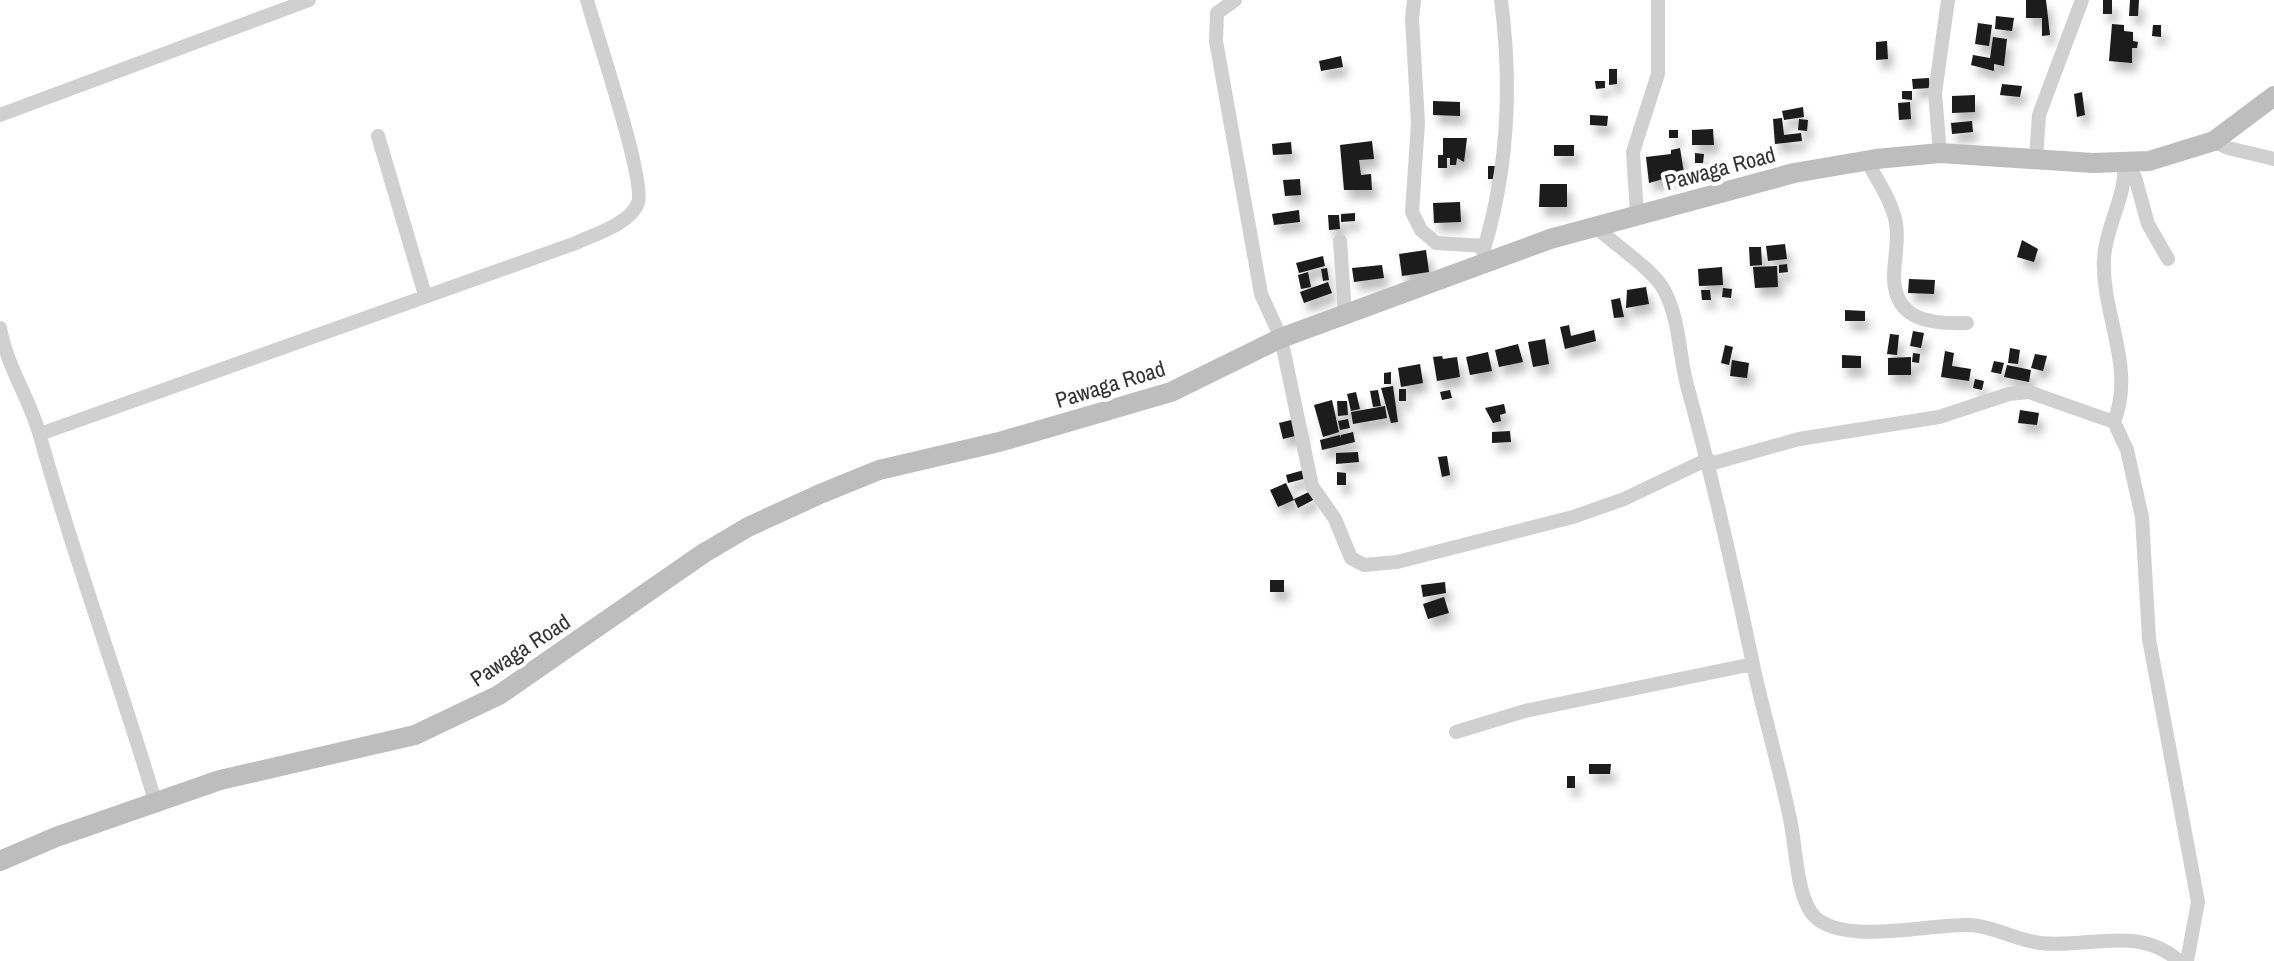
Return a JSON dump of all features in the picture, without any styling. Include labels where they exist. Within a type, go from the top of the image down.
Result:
[{"type":"main road","name":"Pawaga Road","points":[[0,861],[155,801],[220,780],[351,751],[430,729],[499,695],[675,572],[777,514],[879,470],[999,442],[1171,392],[1281,338],[1594,225],[1794,173],[1867,161],[1940,153],[2124,166],[2174,156],[2214,141],[2274,96]]},
{"type":"street","points":[[0,115],[309,0]]},
{"type":"street","points":[[40,434],[576,243],[623,220],[639,201],[634,158],[587,0]]},
{"type":"street","points":[[1207,0],[1216,20]]},
{"type":"street","points":[[1235,0],[1217,13],[1216,41],[1261,294],[1281,338],[1312,486],[1335,519],[1351,558],[1364,565],[1425,555],[1573,517],[1624,499],[1709,462],[1799,439],[1939,417],[2019,393],[2029,392],[2114,422]]},
{"type":"street","points":[[1414,0],[1412,19],[1418,123],[1410,198],[1412,212],[1421,230],[1436,243],[1485,246]]},
{"type":"street","points":[[1477,265],[1485,246],[1504,160],[1509,71],[1501,0]]},
{"type":"street","points":[[1637,214],[1633,152],[1658,74],[1658,0]]},
{"type":"street","points":[[1940,153],[1935,93],[1948,0]]},
{"type":"street","points":[[2036,159],[2039,115],[2082,0]]},
{"type":"street","points":[[378,136],[425,295]]},
{"type":"street","points":[[2214,141],[2228,148],[2274,159]]},
{"type":"street","points":[[1867,161],[1896,220],[1898,258],[1894,276],[1900,304],[1915,318],[1929,323],[1967,323]]},
{"type":"street","points":[[2124,166],[2135,177],[2148,224],[2168,259]]},
{"type":"street","points":[[2124,166],[2122,198],[2104,260],[2109,311],[2121,362],[2121,390],[2114,422],[2127,450],[2142,517],[2149,639],[2198,902],[2187,961]]},
{"type":"street","points":[[1594,225],[1620,251],[1652,273],[1667,296],[1683,374],[1709,462],[1791,820],[1804,897],[1816,917],[1836,927],[1856,929],[1972,925],[2043,944],[2100,939],[2140,941],[2161,947],[2179,961]]},
{"type":"street","points":[[1340,241],[1345,314]]},
{"type":"street","points":[[0,328],[11,369],[40,434],[112,672],[155,801]]},
{"type":"street","points":[[1456,732],[1525,711],[1753,664]]},
{"type":"building","points":[[2026,0],[2046,0],[2050,35],[2042,36],[2042,18],[2026,18]]},
{"type":"building","points":[[2103,0],[2112,0],[2112,14],[2103,14]]},
{"type":"building","points":[[2130,0],[2139,0],[2138,16],[2129,16]]},
{"type":"building","points":[[1996,16],[2014,18],[2012,31],[1995,29]]},
{"type":"building","points":[[1978,23],[1992,25],[1989,46],[1975,44]]},
{"type":"building","points":[[2112,24],[2124,25],[2124,31],[2133,32],[2133,41],[2138,42],[2137,48],[2132,48],[2132,63],[2109,61]]},
{"type":"building","points":[[2153,25],[2161,25],[2161,37],[2152,36]]},
{"type":"building","points":[[1993,37],[2007,39],[2004,66],[1994,64],[1994,71],[1971,65],[1973,55],[1990,58]]},
{"type":"building","points":[[1887,41],[1888,59],[1876,60],[1876,42]]},
{"type":"building","points":[[1341,56],[1343,67],[1321,71],[1319,61]]},
{"type":"building","points":[[1609,69],[1617,69],[1617,84],[1609,85]]},
{"type":"building","points":[[1929,78],[1930,88],[1913,89],[1912,79]]},
{"type":"building","points":[[1595,81],[1605,81],[1605,88],[1596,89]]},
{"type":"building","points":[[2002,84],[2022,86],[2020,97],[2000,95]]},
{"type":"building","points":[[1902,91],[1912,91],[1912,100],[1902,99]]},
{"type":"building","points":[[2082,92],[2085,115],[2077,117],[2074,94]]},
{"type":"building","points":[[1975,95],[1975,112],[1952,113],[1952,96]]},
{"type":"building","points":[[1433,101],[1460,102],[1460,116],[1433,115]]},
{"type":"building","points":[[1910,102],[1911,119],[1899,120],[1898,103]]},
{"type":"building","points":[[1803,107],[1804,117],[1784,120],[1782,111]]},
{"type":"building","points":[[1590,115],[1608,116],[1607,126],[1590,125]]},
{"type":"building","points":[[1782,118],[1784,135],[1801,133],[1802,141],[1775,144],[1773,119]]},
{"type":"building","points":[[1799,119],[1808,120],[1807,131],[1798,130]]},
{"type":"building","points":[[1972,121],[1973,132],[1952,134],[1951,123]]},
{"type":"building","points":[[1713,129],[1714,145],[1692,145],[1692,130]]},
{"type":"building","points":[[1669,130],[1678,130],[1678,138],[1669,138]]},
{"type":"building","points":[[1443,138],[1467,138],[1464,162],[1457,158],[1456,165],[1450,165],[1450,158],[1447,158],[1447,168],[1438,168],[1438,155],[1443,155]]},
{"type":"building","points":[[1372,141],[1374,159],[1359,160],[1361,175],[1371,174],[1372,190],[1344,190],[1340,145]]},
{"type":"building","points":[[1291,142],[1292,154],[1273,155],[1272,144]]},
{"type":"building","points":[[1554,145],[1574,145],[1574,156],[1554,156]]},
{"type":"building","points":[[1680,148],[1684,173],[1649,183],[1646,157],[1671,154],[1671,150]]},
{"type":"building","points":[[1695,153],[1704,154],[1703,163],[1695,163]]},
{"type":"building","points":[[1488,166],[1495,166],[1495,179],[1488,179]]},
{"type":"building","points":[[1300,179],[1301,195],[1285,196],[1283,180]]},
{"type":"building","points":[[1540,184],[1567,184],[1567,207],[1539,207]]},
{"type":"building","points":[[1460,202],[1461,222],[1434,223],[1433,203]]},
{"type":"building","points":[[1299,210],[1300,222],[1274,225],[1272,214]]},
{"type":"building","points":[[1355,213],[1355,221],[1341,222],[1341,214]]},
{"type":"building","points":[[1328,215],[1339,215],[1340,229],[1329,230]]},
{"type":"building","points":[[2022,240],[2038,249],[2034,262],[2017,257]]},
{"type":"building","points":[[1785,244],[1787,259],[1768,261],[1766,246]]},
{"type":"building","points":[[1749,247],[1761,247],[1762,265],[1750,266]]},
{"type":"building","points":[[1426,250],[1429,272],[1402,276],[1399,254]]},
{"type":"building","points":[[1323,256],[1325,266],[1299,273],[1296,263]]},
{"type":"building","points":[[1787,264],[1788,272],[1779,273],[1779,265]]},
{"type":"building","points":[[1382,265],[1384,278],[1354,282],[1352,268]]},
{"type":"building","points":[[1777,266],[1778,287],[1755,288],[1753,267]]},
{"type":"building","points":[[1722,267],[1723,285],[1699,286],[1698,269]]},
{"type":"building","points":[[1327,268],[1329,280],[1323,281],[1321,269]]},
{"type":"building","points":[[1308,272],[1311,287],[1301,289],[1298,275]]},
{"type":"building","points":[[1909,279],[1935,280],[1934,294],[1908,293]]},
{"type":"building","points":[[1328,282],[1332,293],[1304,303],[1300,292]]},
{"type":"building","points":[[1646,287],[1649,304],[1626,308],[1627,290]]},
{"type":"building","points":[[1723,288],[1732,289],[1731,298],[1722,297]]},
{"type":"building","points":[[1701,290],[1710,290],[1711,300],[1702,300]]},
{"type":"building","points":[[1620,298],[1624,317],[1614,318],[1611,300]]},
{"type":"building","points":[[1845,310],[1865,311],[1865,321],[1845,321]]},
{"type":"building","points":[[1569,325],[1571,336],[1594,330],[1596,341],[1565,349],[1560,327]]},
{"type":"building","points":[[1913,331],[1924,333],[1921,348],[1910,346]]},
{"type":"building","points":[[1890,334],[1899,335],[1897,355],[1887,354]]},
{"type":"building","points":[[1545,339],[1549,364],[1533,367],[1528,342]]},
{"type":"building","points":[[1518,344],[1523,362],[1499,367],[1495,350]]},
{"type":"building","points":[[1725,345],[1733,347],[1729,365],[1721,363]]},
{"type":"building","points":[[2010,348],[2020,350],[2018,364],[2008,363]]},
{"type":"building","points":[[1945,351],[1954,353],[1952,366],[1971,369],[1969,381],[1941,377]]},
{"type":"building","points":[[1488,352],[1492,371],[1470,375],[1466,357]]},
{"type":"building","points":[[1913,353],[1920,354],[1919,363],[1912,362]]},
{"type":"building","points":[[2035,354],[2047,356],[2043,371],[2031,368]]},
{"type":"building","points":[[1842,355],[1861,356],[1861,368],[1842,368]]},
{"type":"building","points":[[1442,356],[1443,359],[1457,357],[1460,377],[1437,381],[1433,357]]},
{"type":"building","points":[[1911,357],[1911,375],[1888,375],[1888,358]]},
{"type":"building","points":[[1732,360],[1749,363],[1747,378],[1730,376]]},
{"type":"building","points":[[1994,361],[2004,363],[2001,374],[1991,372]]},
{"type":"building","points":[[1420,364],[1423,383],[1401,387],[1398,368]]},
{"type":"building","points":[[2007,365],[2031,370],[2029,382],[2004,377]]},
{"type":"building","points":[[1391,372],[1391,384],[1384,384],[1384,373]]},
{"type":"building","points":[[1975,379],[1984,381],[1982,390],[1973,388]]},
{"type":"building","points":[[1393,386],[1398,422],[1391,423],[1381,388]]},
{"type":"building","points":[[1399,389],[1406,389],[1406,401],[1399,401]]},
{"type":"building","points":[[1378,390],[1381,406],[1373,407],[1370,391]]},
{"type":"building","points":[[1450,390],[1452,398],[1442,400],[1440,392]]},
{"type":"building","points":[[1356,392],[1360,409],[1351,411],[1347,394]]},
{"type":"building","points":[[1332,400],[1339,432],[1323,437],[1314,405]]},
{"type":"building","points":[[1337,401],[1347,401],[1348,415],[1338,416]]},
{"type":"building","points":[[1504,404],[1506,413],[1500,415],[1501,421],[1493,423],[1485,408]]},
{"type":"building","points":[[1385,406],[1387,418],[1353,424],[1351,412]]},
{"type":"building","points":[[2020,410],[2039,413],[2037,425],[2018,423]]},
{"type":"building","points":[[1299,418],[1303,434],[1283,439],[1279,423]]},
{"type":"building","points":[[1348,419],[1350,428],[1340,430],[1338,421]]},
{"type":"building","points":[[1510,431],[1511,442],[1492,443],[1492,432]]},
{"type":"building","points":[[1353,432],[1355,442],[1322,450],[1320,440],[1340,435],[1341,438],[1341,435]]},
{"type":"building","points":[[1358,452],[1359,462],[1336,464],[1336,453]]},
{"type":"building","points":[[1447,456],[1450,475],[1442,477],[1438,457]]},
{"type":"building","points":[[1304,470],[1307,478],[1288,483],[1286,475]]},
{"type":"building","points":[[1337,472],[1346,473],[1346,485],[1337,485]]},
{"type":"building","points":[[1286,483],[1294,500],[1278,507],[1270,490]]},
{"type":"building","points":[[1311,491],[1315,499],[1298,508],[1294,499]]},
{"type":"building","points":[[1270,580],[1284,580],[1284,592],[1270,592]]},
{"type":"building","points":[[1445,582],[1446,593],[1423,597],[1421,585]]},
{"type":"building","points":[[1444,597],[1449,613],[1428,619],[1423,604]]},
{"type":"building","points":[[1589,764],[1611,764],[1610,774],[1589,774]]},
{"type":"building","points":[[1567,776],[1575,776],[1575,788],[1567,788]]}]
